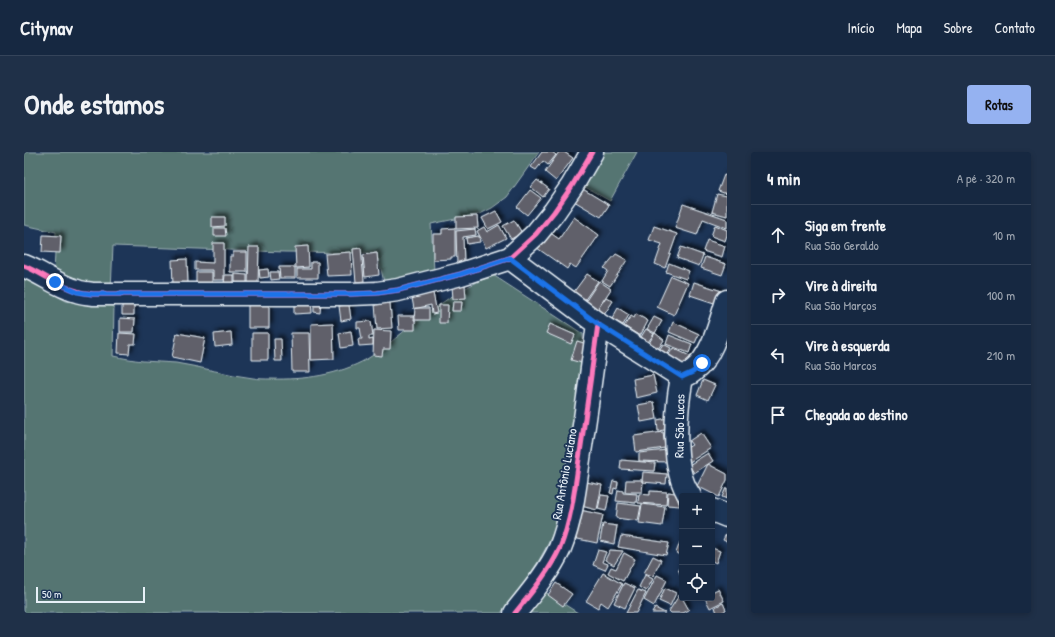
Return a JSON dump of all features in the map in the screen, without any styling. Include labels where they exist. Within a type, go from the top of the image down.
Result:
[{"type":"street","points":[[24,266],[33,269],[77,292],[92,294],[351,294],[377,293],[398,290],[461,274],[510,258],[536,234],[554,212],[572,186],[592,152]]},
{"type":"street","points":[[510,258],[598,324],[682,377],[693,372],[705,359],[727,301]]},
{"type":"street","name":"Rua Antônio Luciano","points":[[515,613],[541,580],[560,548],[575,489],[598,324]]},
{"type":"street","name":"Rua São Lucas","points":[[682,377],[678,409],[677,444],[679,467],[688,493]]},
{"type":"street","points":[[715,511],[727,516]]},
{"type":"green space","points":[[24,152],[539,152],[507,197],[492,208],[480,214],[431,224],[434,270],[384,282],[377,253],[285,252],[113,246],[111,290],[54,273],[56,232],[24,225]]},
{"type":"green space","points":[[595,152],[637,152],[610,201],[578,183]]},
{"type":"green space","points":[[493,275],[583,334],[582,368],[572,453],[558,522],[538,562],[501,613],[24,613],[24,277],[66,301],[114,306],[113,356],[132,360],[176,363],[255,378],[296,379],[333,373],[367,359],[448,299],[465,288]]},
{"type":"green space","points":[[545,592],[578,613],[528,613]]},
{"type":"building","points":[[542,152],[552,152],[556,155],[548,165],[543,161],[536,170],[531,167]]},
{"type":"building","points":[[559,152],[564,152],[573,158],[556,181],[545,172]]},
{"type":"building","points":[[724,175],[727,176],[727,194],[718,191]]},
{"type":"building","points":[[537,180],[549,189],[543,197],[531,187]]},
{"type":"building","points":[[581,188],[609,205],[601,217],[574,201]]},
{"type":"building","points":[[530,190],[541,198],[527,215],[517,207]]},
{"type":"building","points":[[717,194],[727,196],[727,216],[712,212]]},
{"type":"building","points":[[683,204],[727,219],[727,228],[703,219],[697,235],[675,228]]},
{"type":"building","points":[[496,211],[502,222],[488,229],[482,218]]},
{"type":"building","points":[[477,216],[478,228],[456,229],[456,217]]},
{"type":"building","points":[[212,217],[225,217],[225,226],[212,227]]},
{"type":"building","points":[[574,217],[599,235],[576,268],[570,264],[567,269],[537,248],[549,232],[559,239]]},
{"type":"building","points":[[514,220],[522,233],[511,239],[503,226]]},
{"type":"building","points":[[499,225],[506,238],[486,248],[477,231],[484,227],[487,232]]},
{"type":"building","points":[[715,225],[727,230],[725,241],[711,236]]},
{"type":"building","points":[[654,226],[677,234],[665,268],[655,264],[662,244],[649,240]]},
{"type":"building","points":[[214,228],[225,228],[226,236],[214,236]]},
{"type":"building","points":[[455,228],[455,257],[451,257],[451,259],[433,260],[433,234],[442,234],[442,229]]},
{"type":"building","points":[[475,229],[476,235],[463,237],[464,263],[457,265],[456,231]]},
{"type":"building","points":[[43,235],[61,236],[60,253],[42,252]]},
{"type":"building","points":[[479,236],[480,242],[467,244],[466,238]]},
{"type":"building","points":[[707,240],[725,246],[722,257],[703,251]]},
{"type":"building","points":[[213,243],[224,243],[224,280],[213,280],[213,270],[195,270],[195,262],[213,263]]},
{"type":"building","points":[[308,246],[309,267],[296,268],[295,247]]},
{"type":"building","points":[[249,247],[259,247],[258,284],[248,284]]},
{"type":"building","points":[[681,247],[703,255],[699,266],[677,258]]},
{"type":"building","points":[[361,248],[364,281],[356,282],[353,249]]},
{"type":"building","points":[[233,252],[247,252],[247,272],[230,272],[230,256],[233,256]]},
{"type":"building","points":[[351,252],[352,275],[327,276],[325,254]]},
{"type":"building","points":[[377,253],[379,275],[365,277],[363,255]]},
{"type":"building","points":[[616,254],[627,260],[610,286],[602,281],[608,271],[604,268]]},
{"type":"building","points":[[705,257],[726,264],[722,275],[701,268]]},
{"type":"building","points":[[187,259],[188,284],[173,285],[172,260]]},
{"type":"building","points":[[311,262],[318,262],[318,278],[297,278],[297,269],[311,269]]},
{"type":"building","points":[[669,263],[689,271],[686,279],[666,272]]},
{"type":"building","points":[[279,267],[295,267],[295,278],[280,278]]},
{"type":"building","points":[[268,269],[269,277],[260,278],[259,270]]},
{"type":"building","points":[[196,272],[212,272],[212,285],[196,284]]},
{"type":"building","points":[[270,272],[278,272],[279,279],[271,280]]},
{"type":"building","points":[[235,274],[247,275],[247,284],[235,284]]},
{"type":"building","points":[[587,274],[598,281],[584,301],[573,293]]},
{"type":"building","points":[[225,275],[234,275],[234,284],[224,284]]},
{"type":"building","points":[[671,276],[688,283],[674,315],[657,307]]},
{"type":"building","points":[[599,281],[611,289],[597,310],[585,302]]},
{"type":"building","points":[[694,282],[722,291],[717,304],[690,295]]},
{"type":"building","points":[[465,285],[466,298],[453,299],[452,286]]},
{"type":"building","points":[[433,293],[437,313],[432,314],[431,305],[414,309],[412,298]]},
{"type":"building","points":[[606,297],[613,301],[604,315],[597,310]]},
{"type":"building","points":[[269,299],[269,328],[248,328],[248,300]]},
{"type":"building","points":[[311,302],[312,313],[294,314],[294,303]]},
{"type":"building","points":[[314,302],[321,302],[320,313],[314,312]]},
{"type":"building","points":[[453,302],[462,302],[461,311],[452,311]]},
{"type":"building","points":[[390,303],[392,328],[377,329],[375,304]]},
{"type":"building","points":[[122,305],[134,305],[134,315],[122,315]]},
{"type":"building","points":[[349,305],[351,319],[341,321],[339,306]]},
{"type":"building","points":[[439,305],[448,305],[447,323],[439,323]]},
{"type":"building","points":[[415,308],[429,308],[429,320],[414,320]]},
{"type":"building","points":[[618,308],[629,315],[623,325],[612,319]]},
{"type":"building","points":[[636,314],[648,321],[640,336],[624,326],[631,316],[634,318]]},
{"type":"building","points":[[398,316],[415,316],[415,330],[399,330]]},
{"type":"building","points":[[654,317],[662,321],[655,333],[647,329]]},
{"type":"building","points":[[120,318],[135,319],[134,332],[120,332]]},
{"type":"building","points":[[371,321],[373,336],[369,336],[369,340],[373,339],[373,345],[359,346],[358,339],[362,339],[360,328],[357,328],[357,322]]},
{"type":"building","points":[[673,322],[699,334],[695,343],[669,332]]},
{"type":"building","points":[[333,323],[334,359],[311,360],[311,324]]},
{"type":"building","points":[[550,324],[575,335],[571,344],[546,333]]},
{"type":"building","points":[[646,329],[654,334],[648,342],[641,337]]},
{"type":"building","points":[[374,330],[391,331],[390,349],[383,349],[382,356],[373,355]]},
{"type":"building","points":[[351,331],[353,346],[341,348],[339,333]]},
{"type":"building","points":[[231,332],[232,345],[215,347],[214,334]]},
{"type":"building","points":[[119,333],[136,334],[135,344],[130,344],[129,354],[118,353]]},
{"type":"building","points":[[177,333],[205,338],[200,363],[172,357]]},
{"type":"building","points":[[252,333],[268,333],[268,360],[252,360]]},
{"type":"building","points":[[291,333],[309,333],[310,372],[292,372]]},
{"type":"building","points":[[655,333],[664,340],[658,349],[649,343]]},
{"type":"building","points":[[669,335],[692,344],[689,353],[666,344]]},
{"type":"building","points":[[274,339],[281,339],[282,361],[275,361]]},
{"type":"building","points":[[577,341],[587,344],[582,363],[571,360]]},
{"type":"building","points":[[663,344],[671,348],[666,356],[658,352]]},
{"type":"building","points":[[673,348],[696,359],[687,369],[668,356]]},
{"type":"building","points":[[653,375],[657,393],[636,398],[633,379]]},
{"type":"building","points":[[703,380],[715,385],[708,400],[697,395]]},
{"type":"building","points":[[654,402],[657,419],[641,422],[638,405]]},
{"type":"building","points":[[668,418],[670,429],[658,431],[657,420]]},
{"type":"building","points":[[663,432],[665,448],[636,452],[634,436]]},
{"type":"building","points":[[701,433],[711,448],[688,463],[682,455],[688,451],[687,448],[692,445],[689,441]]},
{"type":"building","points":[[667,450],[668,462],[639,461],[639,453]]},
{"type":"building","points":[[708,453],[713,461],[694,473],[689,465]]},
{"type":"building","points":[[621,460],[655,463],[654,471],[620,469]]},
{"type":"building","points":[[708,464],[727,474],[727,480],[719,497],[715,495],[715,493],[711,493],[697,486]]},
{"type":"building","points":[[643,472],[667,474],[666,484],[642,482]]},
{"type":"building","points":[[626,480],[642,480],[642,492],[625,492]]},
{"type":"building","points":[[613,481],[618,482],[617,489],[614,488],[613,494],[610,493]]},
{"type":"building","points":[[586,482],[602,485],[597,510],[581,506]]},
{"type":"building","points":[[727,488],[727,499],[722,497]]},
{"type":"building","points":[[618,490],[623,491],[623,493],[637,494],[636,503],[616,501]]},
{"type":"building","points":[[650,491],[667,492],[666,505],[638,503],[639,494],[650,495]]},
{"type":"building","points":[[668,492],[675,493],[679,506],[667,505]]},
{"type":"building","points":[[601,495],[609,496],[606,511],[598,509]]},
{"type":"building","points":[[618,503],[641,506],[638,521],[616,518]]},
{"type":"building","points":[[642,504],[665,507],[662,526],[639,523]]},
{"type":"building","points":[[580,510],[603,515],[597,543],[573,538]]},
{"type":"building","points":[[603,524],[617,526],[614,544],[600,541]]},
{"type":"building","points":[[727,532],[727,542],[723,540]]},
{"type":"building","points":[[621,536],[669,543],[666,555],[618,547]]},
{"type":"building","points":[[679,545],[679,554],[676,553]]},
{"type":"building","points":[[715,549],[720,551],[715,562]]},
{"type":"building","points":[[598,550],[606,552],[602,562],[608,564],[605,570],[593,565]]},
{"type":"building","points":[[610,550],[623,551],[614,565],[605,560]]},
{"type":"building","points":[[624,553],[635,559],[623,581],[608,573],[611,567],[616,569]]},
{"type":"building","points":[[653,556],[661,560],[653,576],[644,573]]},
{"type":"building","points":[[603,573],[622,584],[608,607],[601,602],[598,608],[586,601]]},
{"type":"building","points":[[645,575],[653,579],[646,591],[639,587]]},
{"type":"building","points":[[657,575],[667,580],[654,606],[644,600]]},
{"type":"building","points":[[556,583],[572,594],[563,606],[548,595]]},
{"type":"building","points":[[624,583],[635,588],[625,608],[614,603]]},
{"type":"building","points":[[665,588],[676,593],[670,606],[659,601]]},
{"type":"building","points":[[718,589],[724,601],[710,608],[706,601],[715,601],[715,590]]},
{"type":"building","points":[[638,590],[646,593],[636,613],[626,613]]},
{"type":"building","points":[[679,596],[679,601],[684,601],[689,610],[683,613],[671,613],[669,611]]},
{"type":"building","points":[[723,603],[726,610],[721,613],[717,613],[715,607]]},
{"type":"building","points":[[655,608],[665,613],[652,613]]},
{"type":"cycle path","points":[[24,266],[70,289],[93,294],[351,294],[377,293],[398,290],[461,274],[510,258],[536,234],[554,212],[572,186],[592,152]]},
{"type":"cycle path","points":[[515,613],[551,565],[564,538],[576,481],[598,324]]},
{"type":"route","points":[[55,282],[77,292],[92,294],[377,293],[398,290],[461,274],[510,258],[598,324],[682,377],[693,372],[702,363]]}]
